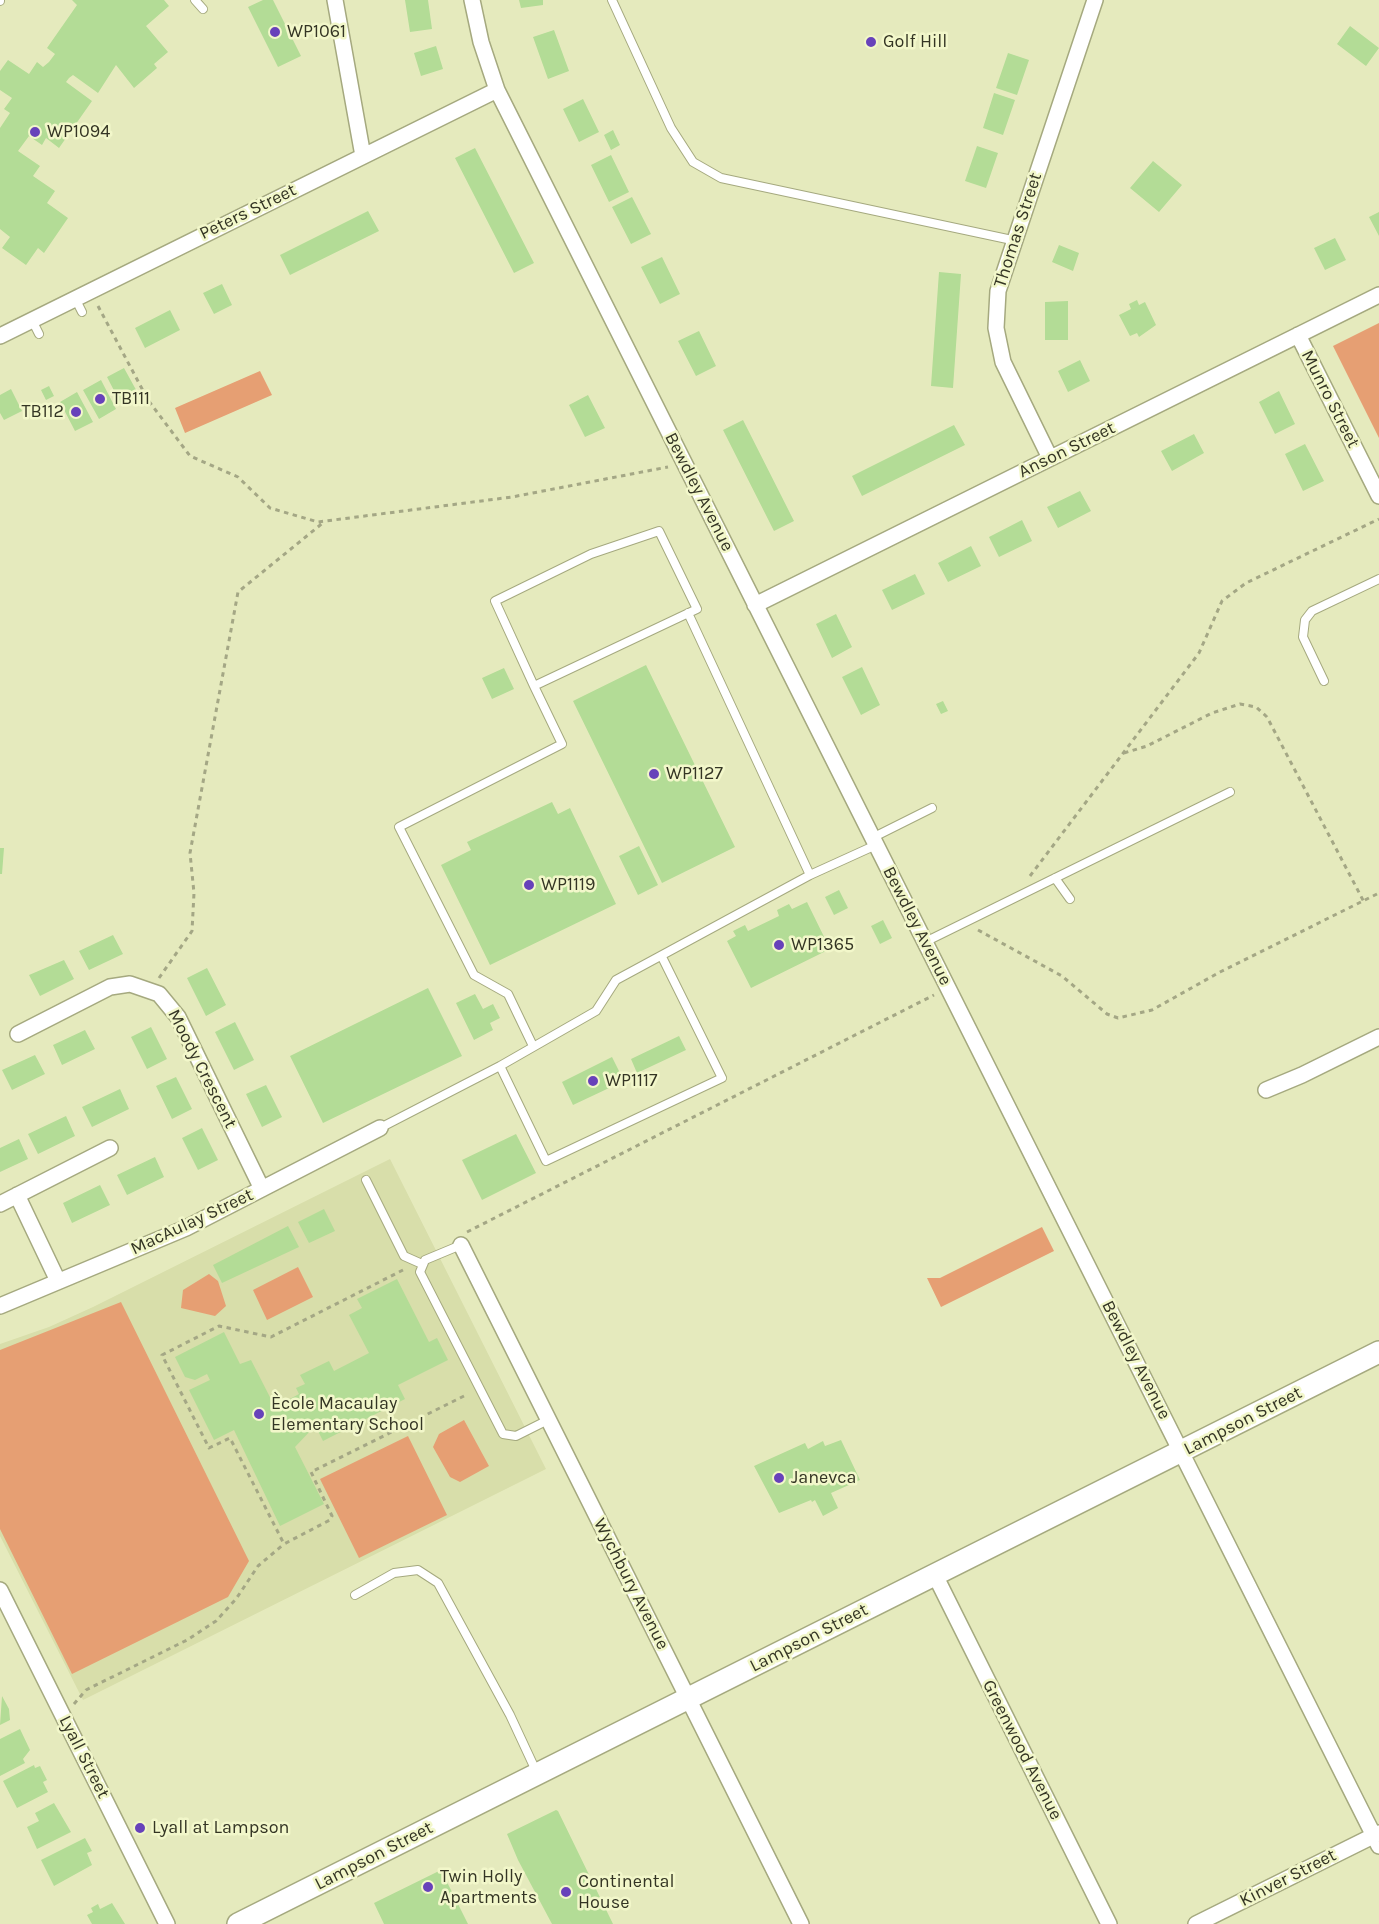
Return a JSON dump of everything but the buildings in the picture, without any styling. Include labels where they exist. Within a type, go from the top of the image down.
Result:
[{"type":"street","points":[[335,0],[363,156]]},
{"type":"street","name":"Bewdley Avenue","points":[[472,0],[481,42],[497,90],[1377,1838]]},
{"type":"street","name":"Thomas Street","points":[[1050,458],[1009,379],[999,345],[998,291],[1012,240],[1095,0]]},
{"type":"street","name":"Peters Street","points":[[1,332],[79,305],[90,291],[497,90]]},
{"type":"street","name":"Anson Street","points":[[755,605],[1379,295]]},
{"type":"street","name":"Munro Street","points":[[1298,335],[1379,496]]},
{"type":"street","points":[[18,1034],[110,987],[130,984],[151,989]]},
{"type":"street","name":"Moody Crescent","points":[[151,989],[167,1001],[178,1017],[262,1189]]},
{"type":"street","points":[[1266,1090],[1379,1037]]},
{"type":"street","name":"MacAulay Street","points":[[0,1306],[176,1232],[380,1128]]},
{"type":"street","points":[[0,1204],[110,1148]]},
{"type":"street","points":[[17,1195],[58,1281]]},
{"type":"street","name":"Wychbury Avenue","points":[[461,1245],[801,1924]]},
{"type":"street","name":"Lampson Street","points":[[238,1924],[1379,1352]]},
{"type":"street","name":"Greenwood Avenue","points":[[935,1575],[1109,1924]]},
{"type":"street","name":"Lyall Street","points":[[0,1590],[167,1924]]},
{"type":"street","name":"Kinver Street","points":[[1196,1924],[1377,1838]]},
{"type":"lane","points":[[195,0],[202,9]]},
{"type":"lane","points":[[612,0],[671,128],[693,162],[721,178],[1012,240]]},
{"type":"lane","points":[[32,320],[39,334]]},
{"type":"lane","points":[[532,1046],[508,994],[474,975],[399,826],[562,744],[534,686],[495,601],[591,554],[659,531],[697,609],[534,686]]},
{"type":"lane","points":[[1324,681],[1303,638],[1305,620],[1312,611],[1379,579]]},
{"type":"lane","points":[[688,613],[810,875]]},
{"type":"lane","points":[[925,942],[1230,792]]},
{"type":"lane","points":[[380,1128],[500,1066],[596,1011],[616,980],[932,808]]},
{"type":"lane","points":[[1055,878],[1070,898]]},
{"type":"lane","points":[[500,1066],[546,1161],[722,1078],[662,957]]},
{"type":"lane","points":[[366,1180],[404,1256],[422,1264],[461,1245]]},
{"type":"lane","points":[[422,1264],[420,1272],[503,1434],[516,1436],[548,1420]]},
{"type":"lane","points":[[355,1594],[394,1574],[418,1570],[438,1583],[510,1715],[537,1774]]},
{"type":"path","points":[[90,291],[148,400],[190,456],[238,477],[270,508],[318,522],[512,497],[685,464]]},
{"type":"path","points":[[1012,899],[1199,653],[1217,609],[1229,594],[1294,558],[1379,519]]},
{"type":"path","points":[[151,989],[192,931],[194,892],[190,853],[238,592],[325,520]]},
{"type":"path","points":[[1122,754],[1147,746],[1221,710],[1240,704],[1256,707],[1266,717],[1277,736],[1364,902]]},
{"type":"path","points":[[964,923],[1062,976],[1107,1014],[1118,1018],[1152,1011],[1220,972],[1379,893]]},
{"type":"path","points":[[461,1245],[468,1229],[949,987]]},
{"type":"path","points":[[284,1544],[230,1437],[209,1448],[162,1355],[219,1326],[272,1337],[410,1267]]},
{"type":"path","points":[[64,1717],[86,1690],[187,1640],[216,1621],[236,1599],[258,1566],[284,1544],[330,1520],[332,1516],[311,1472],[468,1394]]},
{"type":"shaded area","points":[[1379,323],[1379,438],[1333,346]]},
{"type":"shaded area","points":[[260,371],[272,395],[185,433],[175,408]]},
{"type":"shaded area","name":"Ècole Macaulay Elementary School","points":[[390,1159],[546,1469],[83,1700],[0,1536],[0,1344],[49,1327],[93,1307]]},
{"type":"shaded area","points":[[1042,1227],[1054,1251],[941,1307],[927,1278],[940,1278]]},
{"type":"shaded area","points":[[298,1267],[313,1297],[267,1320],[253,1290]]},
{"type":"shaded area","points":[[209,1274],[218,1281],[226,1306],[215,1316],[181,1308],[183,1290]]},
{"type":"shaded area","points":[[121,1302],[249,1561],[228,1597],[72,1674],[0,1529],[0,1350]]},
{"type":"shaded area","points":[[464,1420],[489,1466],[460,1482],[450,1477],[433,1447],[439,1434]]},
{"type":"shaded area","points":[[408,1436],[447,1515],[359,1558],[320,1479]]},
{"type":"place","name":"WP1061","points":[[275,32]]},
{"type":"place","name":"Golf Hill","points":[[871,42]]},
{"type":"place","name":"WP1094","points":[[35,132]]},
{"type":"place","name":"TB111","points":[[100,399]]},
{"type":"place","name":"TB112","points":[[76,412]]},
{"type":"place","name":"WP1127","points":[[654,774]]},
{"type":"place","name":"WP1119","points":[[529,885]]},
{"type":"place","name":"WP1365","points":[[779,945]]},
{"type":"place","name":"WP1117","points":[[593,1081]]},
{"type":"place","name":"Ècole Macaulay Elementary School","points":[[259,1414]]},
{"type":"place","name":"Janevca","points":[[779,1478]]},
{"type":"place","name":"Lyall at Lampson","points":[[140,1828]]},
{"type":"place","name":"Twin Holly Apartments","points":[[428,1887]]},
{"type":"place","name":"Continental House","points":[[566,1892]]}]
